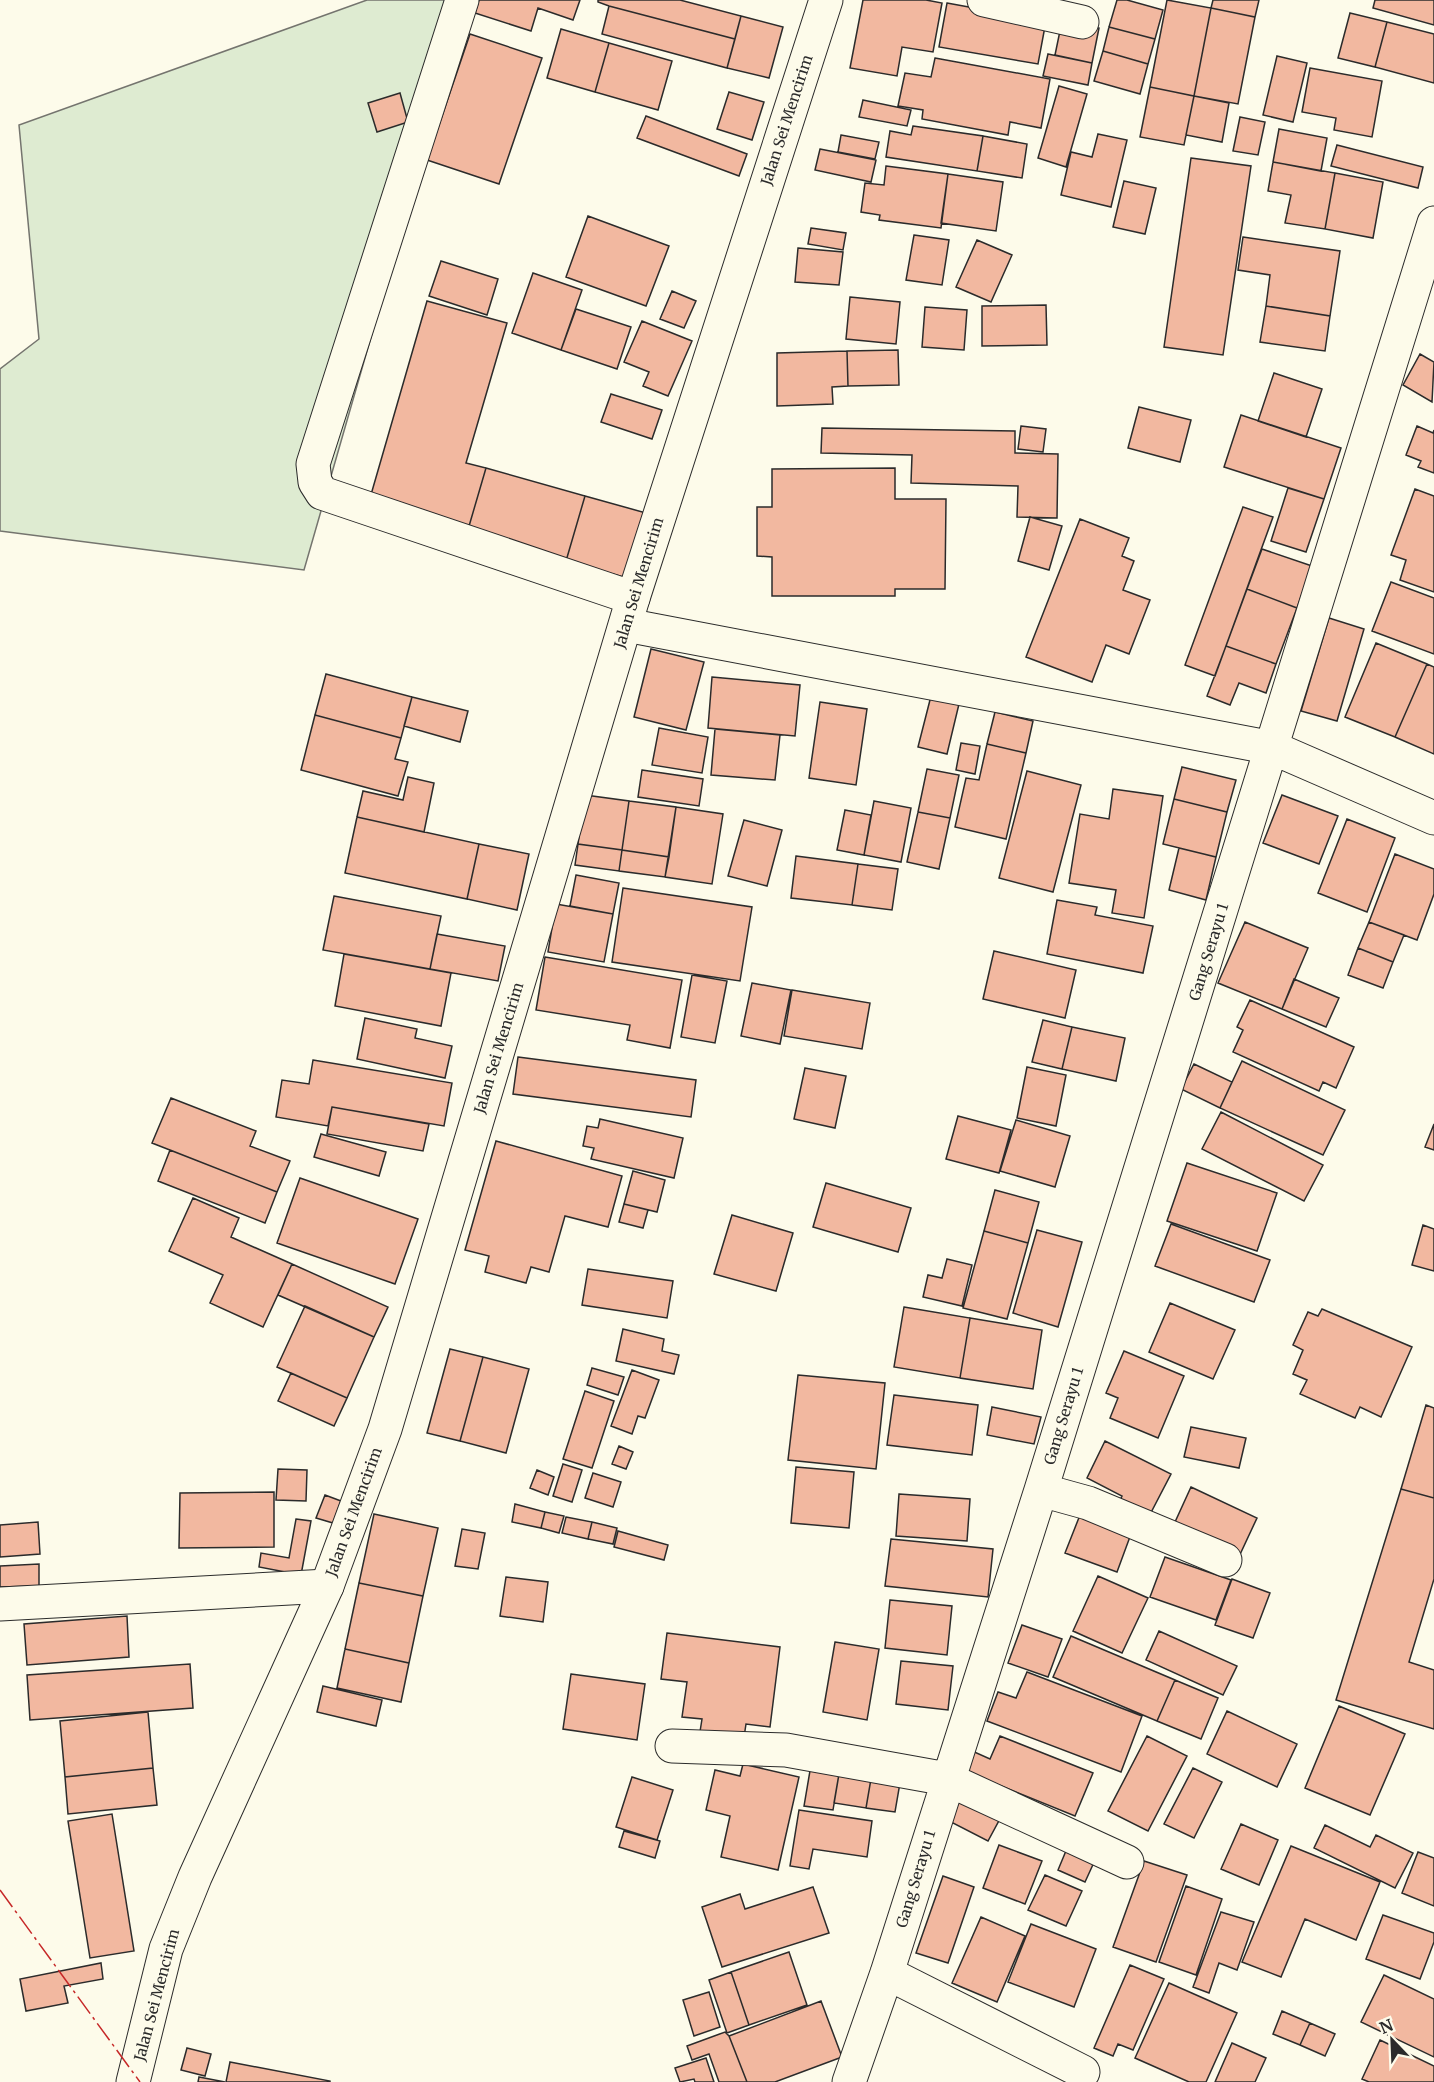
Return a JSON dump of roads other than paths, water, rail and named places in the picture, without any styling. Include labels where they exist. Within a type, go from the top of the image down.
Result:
[{"type":"street","points":[[462,0],[313,464],[315,482],[322,493],[629,611],[1273,748],[1434,818]]},
{"type":"street","name":"Jalan Sei Mencirim","points":[[134,2082],[166,1949],[327,1586],[385,1429],[629,611],[826,0]]},
{"type":"street","points":[[984,0],[1082,22]]},
{"type":"street","name":"Gang Serayu 1","points":[[849,2082],[887,1973],[1273,748],[1427,275],[1434,223]]},
{"type":"street","points":[[1041,1490],[1088,1503],[1225,1560]]},
{"type":"street","points":[[0,1604],[327,1586]]},
{"type":"street","points":[[672,1746],[786,1750],[947,1779],[1127,1862]]},
{"type":"street","points":[[887,1973],[1083,2072]]}]
